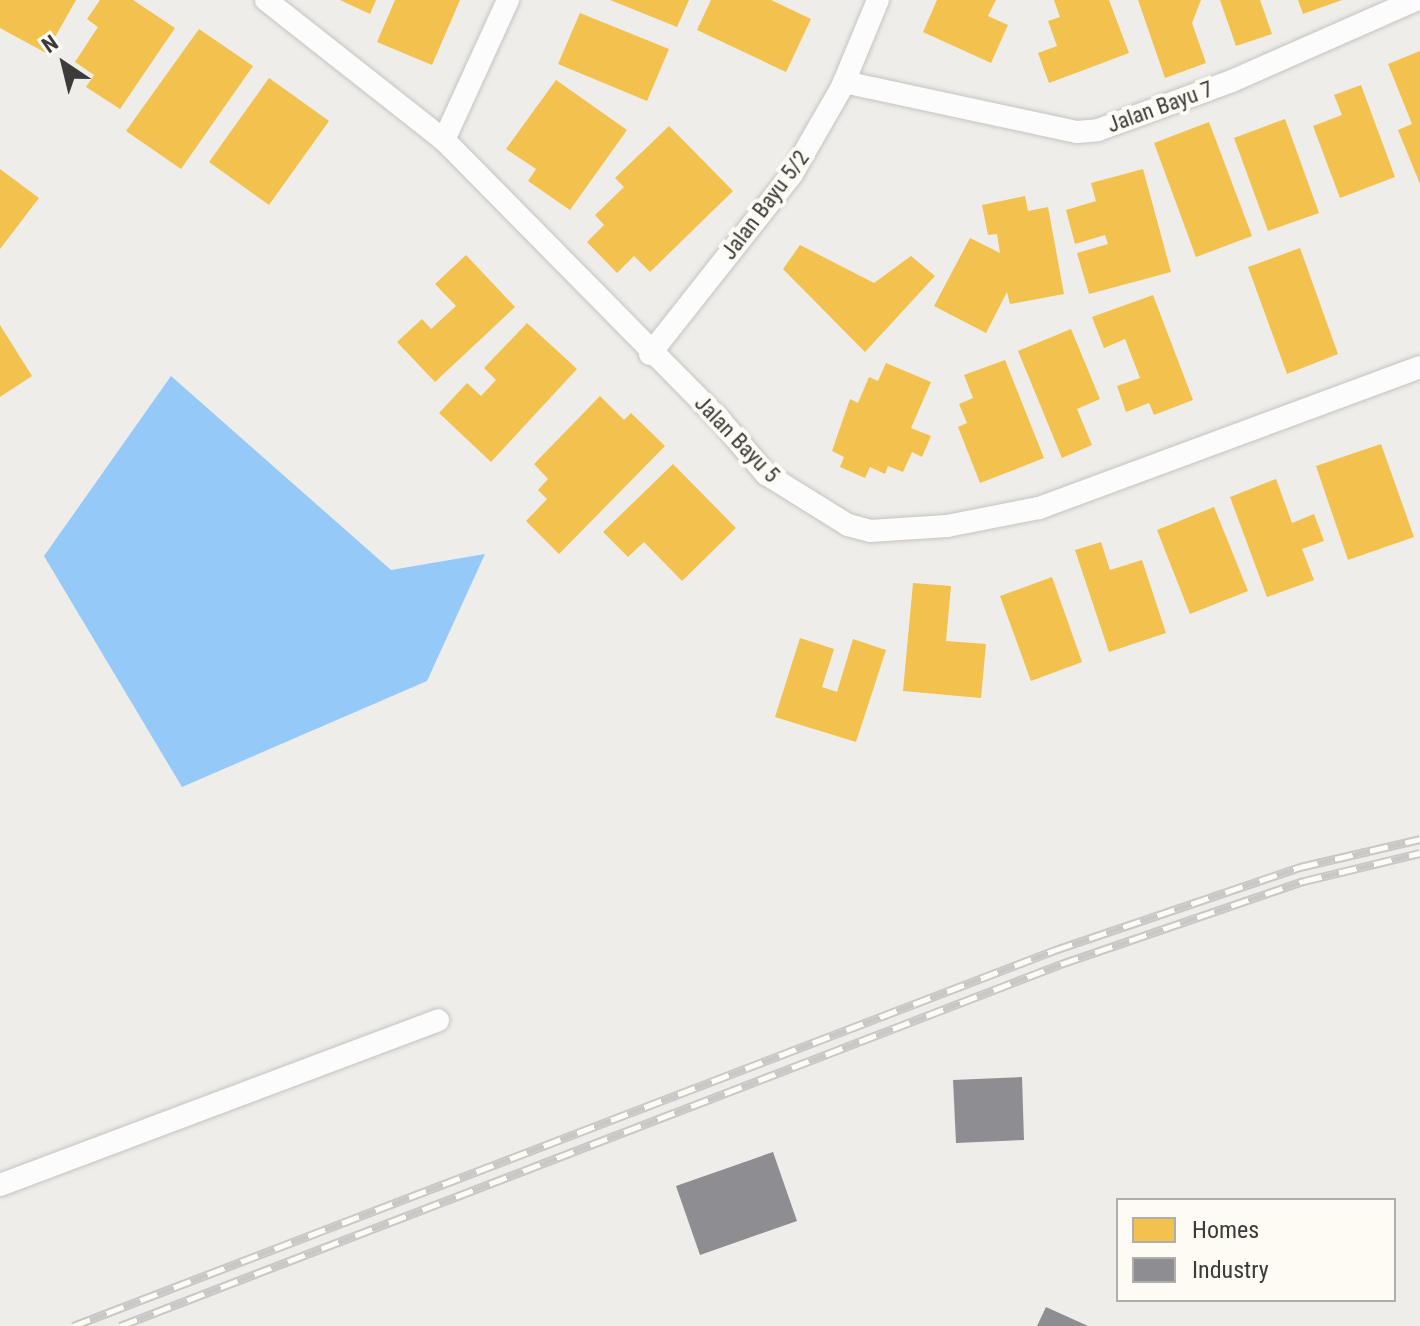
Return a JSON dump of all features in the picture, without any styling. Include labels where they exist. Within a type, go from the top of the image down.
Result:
[{"type":"street","name":"Jalan Bayu 5","points":[[266,0],[444,140],[650,354],[721,421],[766,474],[808,505],[870,531],[947,526],[1039,508],[1420,367]]},
{"type":"street","points":[[444,140],[508,0]]},
{"type":"street","name":"Jalan Bayu 5/2","points":[[650,354],[792,174],[844,82],[878,0]]},
{"type":"street","name":"Jalan Bayu 7","points":[[844,82],[1077,132],[1098,130],[1232,81],[1416,0]]},
{"type":"street","points":[[0,1185],[438,1020]]},
{"type":"water","points":[[171,376],[391,570],[485,554],[427,681],[182,787],[44,556]]},
{"type":"building: Homes","points":[[0,0],[76,0],[46,53],[0,28]]},
{"type":"building: Homes","points":[[100,0],[133,0],[175,28],[120,109],[86,87],[94,75],[75,62],[98,27],[87,19]]},
{"type":"building: Homes","points":[[340,0],[376,0],[370,14]]},
{"type":"building: Homes","points":[[395,0],[460,0],[432,65],[377,42]]},
{"type":"building: Homes","points":[[610,0],[689,0],[677,27]]},
{"type":"building: Homes","points":[[711,0],[771,0],[811,19],[786,72],[697,30]]},
{"type":"building: Homes","points":[[937,0],[996,0],[988,16],[1008,25],[991,63],[923,32]]},
{"type":"building: Homes","points":[[1054,0],[1109,0],[1129,53],[1049,83],[1038,53],[1057,46],[1048,21],[1060,17]]},
{"type":"building: Homes","points":[[1138,0],[1201,0],[1192,23],[1206,63],[1165,78]]},
{"type":"building: Homes","points":[[1220,0],[1260,0],[1272,34],[1236,46]]},
{"type":"building: Homes","points":[[1298,0],[1342,0],[1303,14]]},
{"type":"building: Homes","points":[[580,13],[669,49],[647,101],[558,64]]},
{"type":"building: Homes","points":[[199,29],[253,66],[181,169],[126,131]]},
{"type":"building: Homes","points":[[1420,51],[1420,184],[1398,130],[1412,124],[1388,64]]},
{"type":"building: Homes","points":[[269,78],[329,121],[269,205],[209,162]]},
{"type":"building: Homes","points":[[556,80],[627,130],[570,210],[528,181],[536,169],[506,149]]},
{"type":"building: Homes","points":[[1361,85],[1395,177],[1340,198],[1313,126],[1342,115],[1334,95]]},
{"type":"building: Homes","points":[[1285,119],[1319,213],[1268,231],[1234,138]]},
{"type":"building: Homes","points":[[1209,122],[1252,236],[1196,257],[1154,143]]},
{"type":"building: Homes","points":[[669,126],[733,191],[650,272],[634,256],[617,273],[587,242],[604,225],[595,215],[624,187],[615,178]]},
{"type":"building: Homes","points":[[0,169],[39,198],[0,249]]},
{"type":"building: Homes","points":[[1143,169],[1171,272],[1089,294],[1077,253],[1108,244],[1105,235],[1075,244],[1066,210],[1096,201],[1091,183]]},
{"type":"building: Homes","points":[[1025,196],[1028,211],[1048,207],[1064,294],[1010,304],[1007,292],[986,333],[934,306],[970,238],[1000,253],[997,234],[988,235],[982,205]]},
{"type":"building: Homes","points":[[800,245],[874,283],[911,256],[935,276],[865,352],[783,269]]},
{"type":"building: Homes","points":[[1300,248],[1338,354],[1287,374],[1248,267]]},
{"type":"building: Homes","points":[[466,255],[515,307],[435,382],[397,342],[422,319],[431,329],[456,306],[435,284]]},
{"type":"building: Homes","points":[[1153,295],[1193,400],[1154,415],[1149,403],[1126,412],[1117,386],[1140,378],[1125,339],[1104,348],[1092,317]]},
{"type":"building: Homes","points":[[527,323],[577,369],[491,462],[439,413],[467,383],[481,396],[496,380],[484,368]]},
{"type":"building: Homes","points":[[0,325],[32,376],[0,397]]},
{"type":"building: Homes","points":[[1071,329],[1100,399],[1077,409],[1092,445],[1062,458],[1018,351]]},
{"type":"building: Homes","points":[[1005,360],[1044,458],[980,483],[958,427],[967,423],[959,404],[973,398],[964,375]]},
{"type":"building: Homes","points":[[886,363],[931,382],[911,428],[931,436],[922,457],[912,452],[903,472],[888,466],[885,474],[870,467],[865,478],[840,467],[844,457],[832,451],[850,399],[858,403],[869,377],[878,381]]},
{"type":"building: Homes","points":[[600,396],[624,420],[631,413],[665,446],[559,554],[526,521],[547,499],[538,490],[548,479],[534,464]]},
{"type":"building: Homes","points":[[1381,444],[1414,537],[1348,560],[1316,466]]},
{"type":"building: Homes","points":[[673,464],[736,528],[682,581],[644,542],[628,557],[603,532]]},
{"type":"building: Homes","points":[[1276,479],[1292,523],[1314,514],[1324,541],[1302,549],[1314,580],[1267,597],[1230,497]]},
{"type":"building: Homes","points":[[1214,507],[1248,591],[1190,614],[1157,530]]},
{"type":"building: Homes","points":[[1101,542],[1110,570],[1142,560],[1166,633],[1109,652],[1075,550]]},
{"type":"building: Homes","points":[[1052,577],[1082,662],[1031,681],[1000,596]]},
{"type":"building: Homes","points":[[913,583],[951,586],[946,641],[986,644],[981,698],[903,691]]},
{"type":"building: Homes","points":[[800,638],[834,649],[822,687],[837,692],[853,639],[886,650],[856,742],[775,717]]},
{"type":"building: Industry","points":[[1022,1077],[1024,1140],[956,1143],[953,1080]]},
{"type":"building: Industry","points":[[773,1152],[797,1221],[700,1255],[676,1186]]},
{"type":"building: Industry","points":[[1046,1307],[1088,1326],[1037,1326]]},
{"type":"railway","points":[[73,1326],[1055,950],[1300,867],[1420,839]]},
{"type":"railway","points":[[120,1326],[1061,964],[1304,881],[1420,853]]}]
